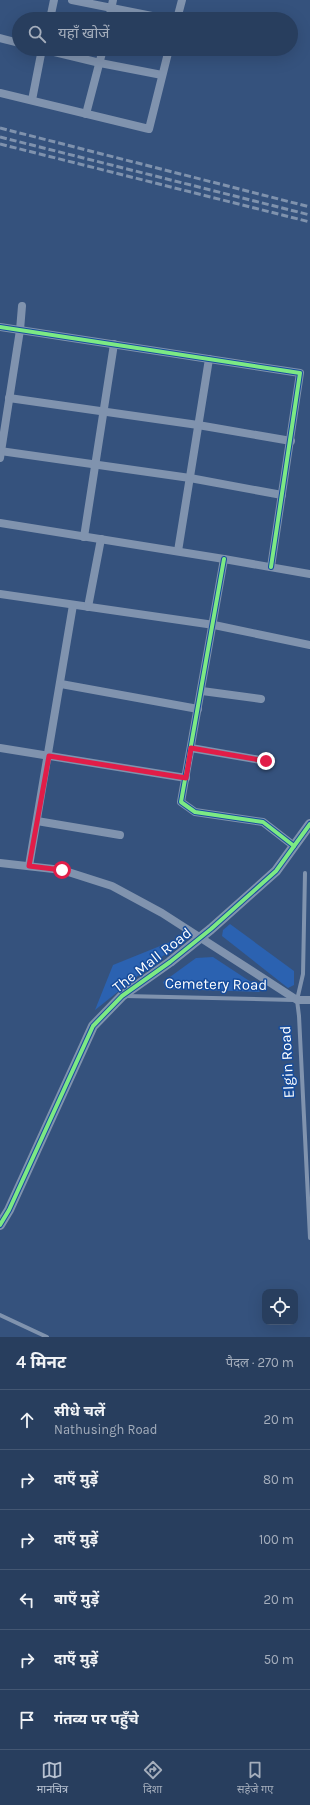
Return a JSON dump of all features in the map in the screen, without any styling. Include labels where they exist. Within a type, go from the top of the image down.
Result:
[{"type":"street","points":[[51,12],[54,0]]},
{"type":"street","points":[[72,0],[112,4],[141,12]]},
{"type":"street","points":[[179,12],[182,0]]},
{"type":"street","points":[[0,38],[12,41]]},
{"type":"street","points":[[32,100],[41,56]]},
{"type":"street","points":[[71,56],[162,75]]},
{"type":"street","points":[[86,114],[101,56]]},
{"type":"street","points":[[0,93],[149,129],[167,56]]},
{"type":"street","points":[[22,306],[20,330],[0,454],[190,478],[282,495]]},
{"type":"street","points":[[0,327],[300,374],[271,567]]},
{"type":"street","points":[[84,536],[102,412],[114,344]]},
{"type":"street","points":[[178,551],[209,359]]},
{"type":"street","points":[[9,398],[198,425],[290,441]]},
{"type":"street","points":[[0,523],[178,551],[310,574]]},
{"type":"street","points":[[88,607],[101,539]]},
{"type":"street","points":[[224,559],[214,625],[181,802],[195,812],[263,822],[294,846]]},
{"type":"street","points":[[0,594],[214,625],[310,645]]},
{"type":"street","points":[[29,866],[74,605]]},
{"type":"street","points":[[61,684],[198,709]]},
{"type":"street","points":[[202,691],[260,699]]},
{"type":"street","points":[[0,748],[186,778]]},
{"type":"street","points":[[191,748],[266,761]]},
{"type":"street","points":[[37,821],[120,835]]},
{"type":"street","name":"The Mall Road","points":[[0,1224],[9,1210],[67,1084],[86,1038],[93,1026],[122,996],[170,962],[211,929],[276,871],[310,824]]},
{"type":"street","points":[[0,863],[62,870],[112,886],[162,913],[297,1000]]},
{"type":"street","name":"Cemetery Road","points":[[297,1000],[310,1000]]},
{"type":"lane","name":"Elgin Road","points":[[305,873],[303,974],[297,1000],[310,1238]]},
{"type":"lane","name":"Cemetery Road","points":[[122,996],[297,1000]]},
{"type":"lane","points":[[0,1315],[47,1337]]},
{"type":"shaded area","points":[[230,924],[294,971],[294,985],[288,988],[222,936],[223,930]]},
{"type":"shaded area","points":[[175,940],[173,948],[95,1010],[113,965]]},
{"type":"shaded area","points":[[213,957],[254,984],[260,992],[166,989],[163,982],[196,958]]},
{"type":"railway","points":[[0,128],[310,207]]},
{"type":"railway","points":[[0,137],[310,215]]},
{"type":"railway","points":[[0,144],[310,222]]},
{"type":"cycle path","points":[[0,327],[300,373],[271,567]]},
{"type":"cycle path","points":[[224,559],[181,802],[195,812],[263,822],[294,846]]},
{"type":"cycle path","points":[[0,1225],[9,1210],[93,1026],[122,996],[170,962],[211,929],[276,871],[310,824]]},
{"type":"route","points":[[62,870],[29,866],[49,756],[186,778],[191,748],[266,761]]}]
